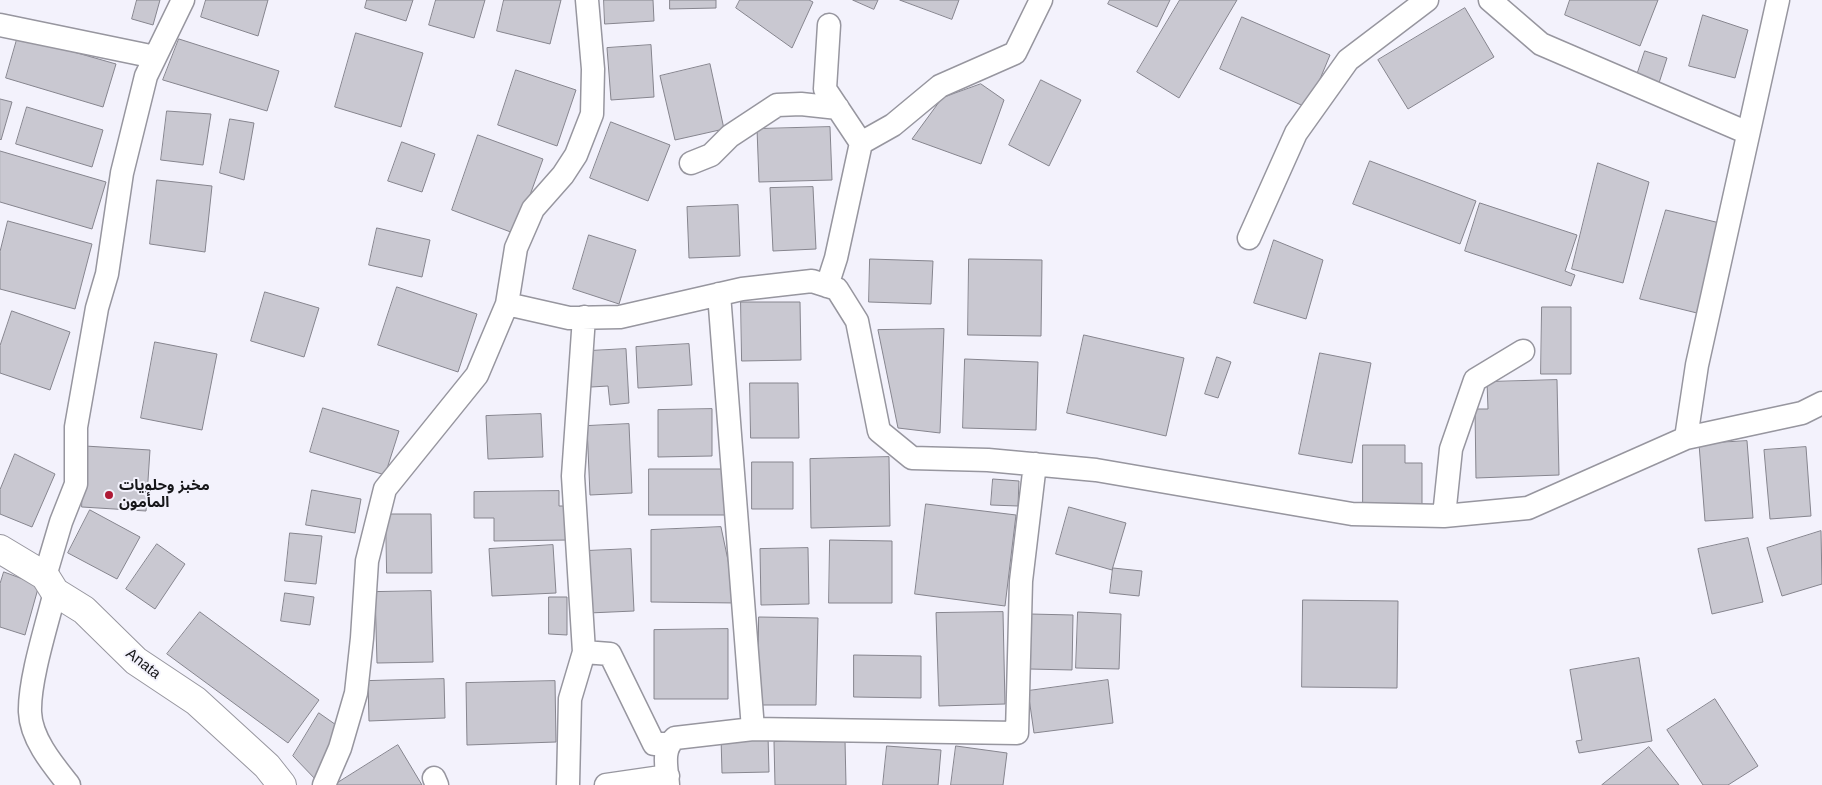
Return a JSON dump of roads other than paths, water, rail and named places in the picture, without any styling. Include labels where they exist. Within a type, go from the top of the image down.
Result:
[{"type":"street","points":[[69,785],[48,759],[37,736],[30,713],[61,522],[76,484],[76,427],[97,308],[108,274],[122,173],[146,76],[183,0]]},
{"type":"street","points":[[324,785],[340,748],[356,693],[367,561],[385,489],[477,375],[507,304],[516,248],[533,209],[563,175],[576,155],[592,114],[593,68],[587,0]]},
{"type":"street","points":[[861,143],[893,125],[940,86],[1015,53],[1041,0]]},
{"type":"street","points":[[1249,238],[1296,133],[1348,60],[1427,0]]},
{"type":"street","points":[[1490,0],[1541,44],[1748,134]]},
{"type":"street","points":[[1686,438],[1697,365],[1778,0]]},
{"type":"street","points":[[0,25],[154,57]]},
{"type":"street","points":[[827,286],[836,258],[861,143],[825,89],[829,25]]},
{"type":"street","points":[[691,163],[711,155],[730,136],[777,105],[838,108]]},
{"type":"street","points":[[507,304],[569,318],[620,317],[742,289],[812,281],[837,289],[857,321],[880,431],[912,458],[1035,464],[1096,470],[1352,514],[1444,516],[1528,508],[1664,450],[1686,438],[1802,413],[1822,403]]},
{"type":"street","points":[[719,294],[753,729]]},
{"type":"street","points":[[568,785],[570,699],[584,652],[573,476],[584,318]]},
{"type":"street","points":[[1444,516],[1451,449],[1475,380],[1523,351]]},
{"type":"street","points":[[584,652],[610,654],[654,744],[667,744],[675,738],[753,729],[1017,733],[1022,580],[1035,464]]},
{"type":"street","name":"Anata","points":[[0,549],[84,610],[136,661],[196,701],[267,766],[282,785]]},
{"type":"street","points":[[606,785],[668,781],[665,752],[667,744]]},
{"type":"place","name":"مخبز وحلويات المأمون","points":[[109,495]]}]
